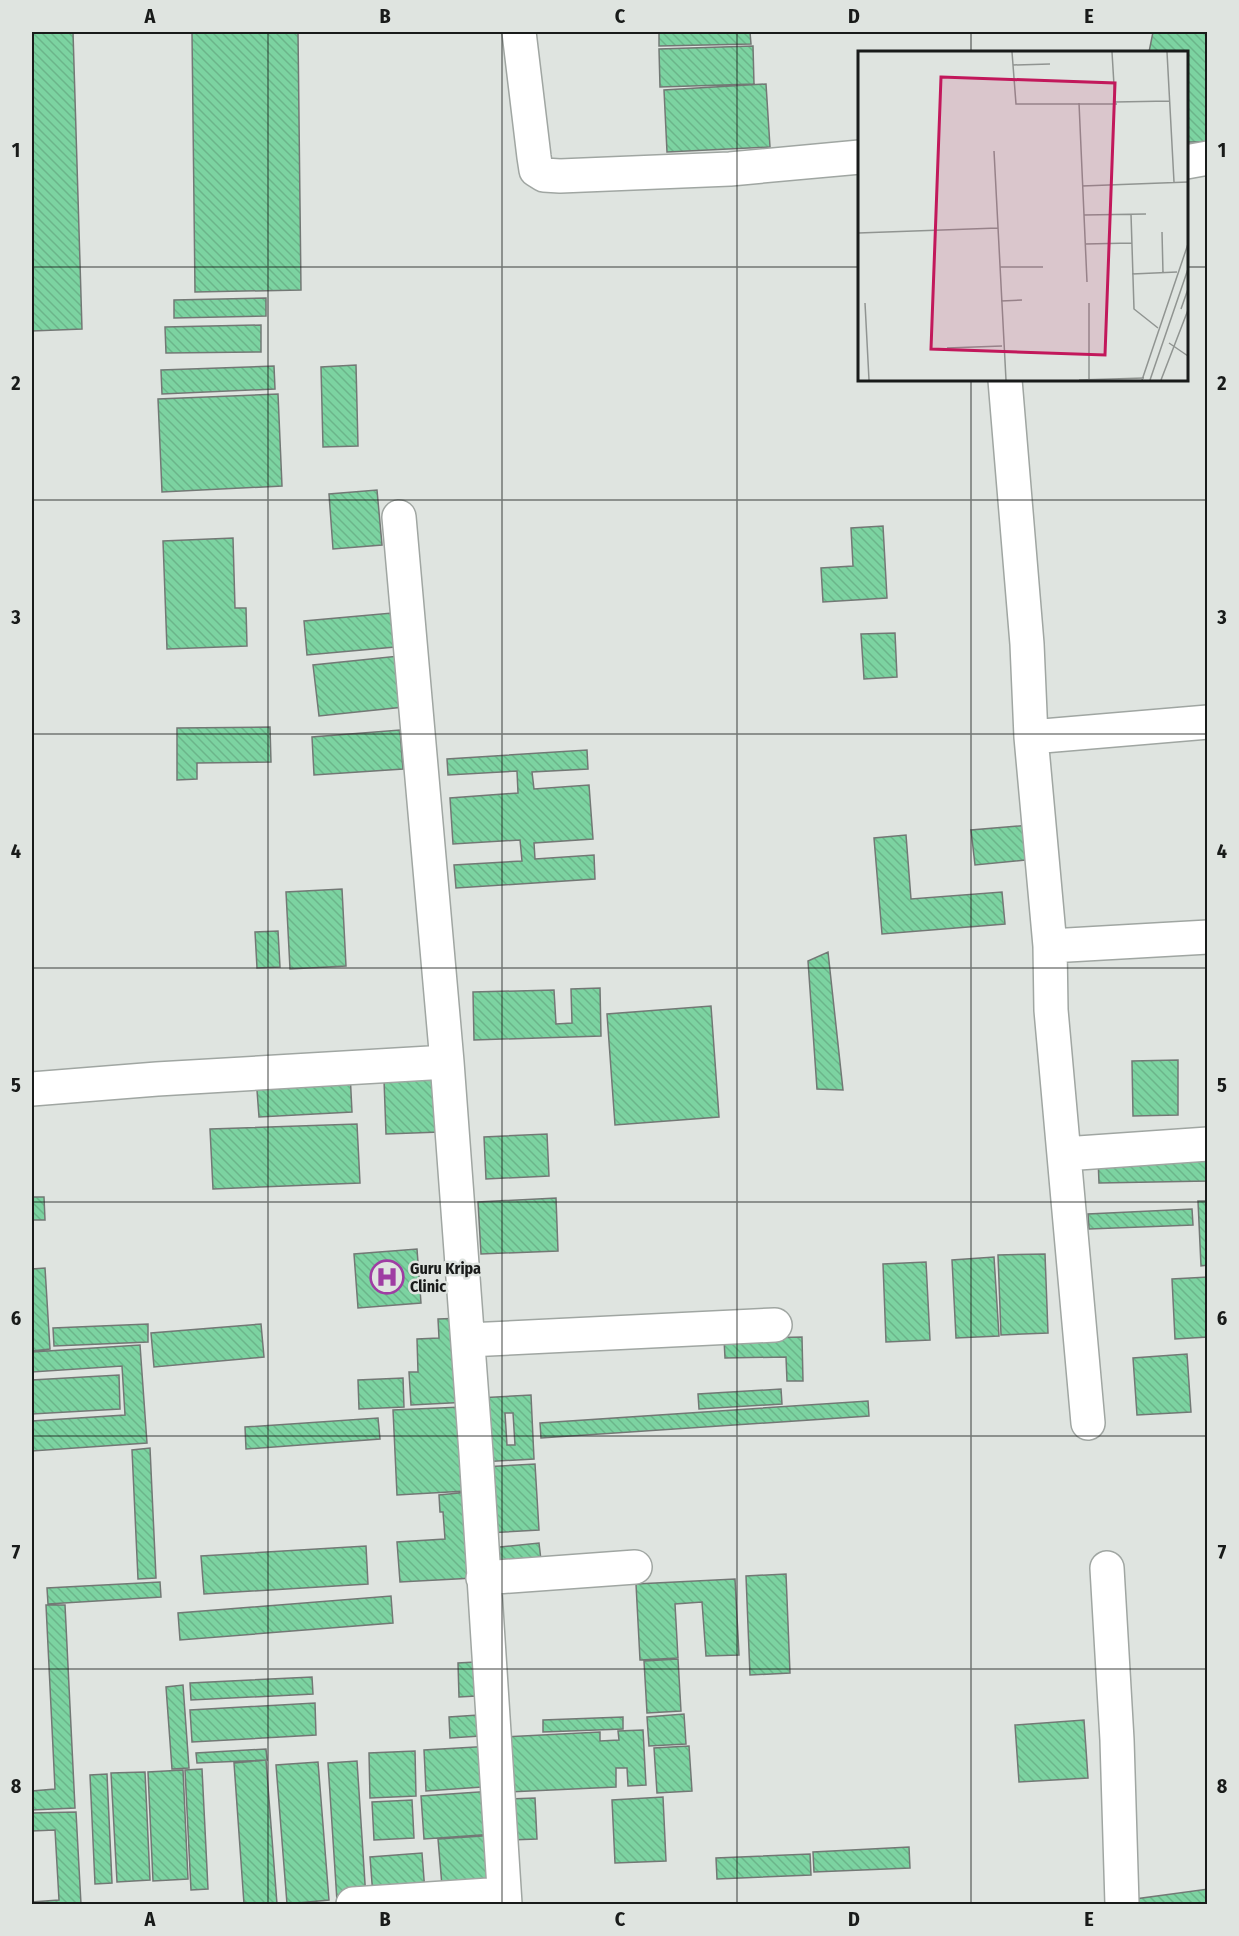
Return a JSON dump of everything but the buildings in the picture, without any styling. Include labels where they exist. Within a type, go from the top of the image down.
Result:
[{"type":"street","points":[[519,32],[536,170],[544,175],[730,169],[858,157]]},
{"type":"street","points":[[1188,162],[1208,158]]},
{"type":"street","points":[[1005,381],[1027,644],[1030,737],[1050,946],[1051,1010],[1088,1423]]},
{"type":"street","points":[[353,1905],[505,1899],[447,1062],[399,517]]},
{"type":"street","points":[[1030,737],[1208,722]]},
{"type":"street","points":[[1050,946],[1208,937]]},
{"type":"street","points":[[32,1089],[157,1079],[447,1062]]},
{"type":"street","points":[[1064,1154],[1208,1144]]},
{"type":"street","points":[[468,1340],[775,1325]]},
{"type":"street","points":[[483,1578],[635,1567]]},
{"type":"street","points":[[1107,1568],[1117,1740],[1122,1905]]},
{"type":"place","name":"Guru Kripa Clinic","points":[[387,1277]]}]
